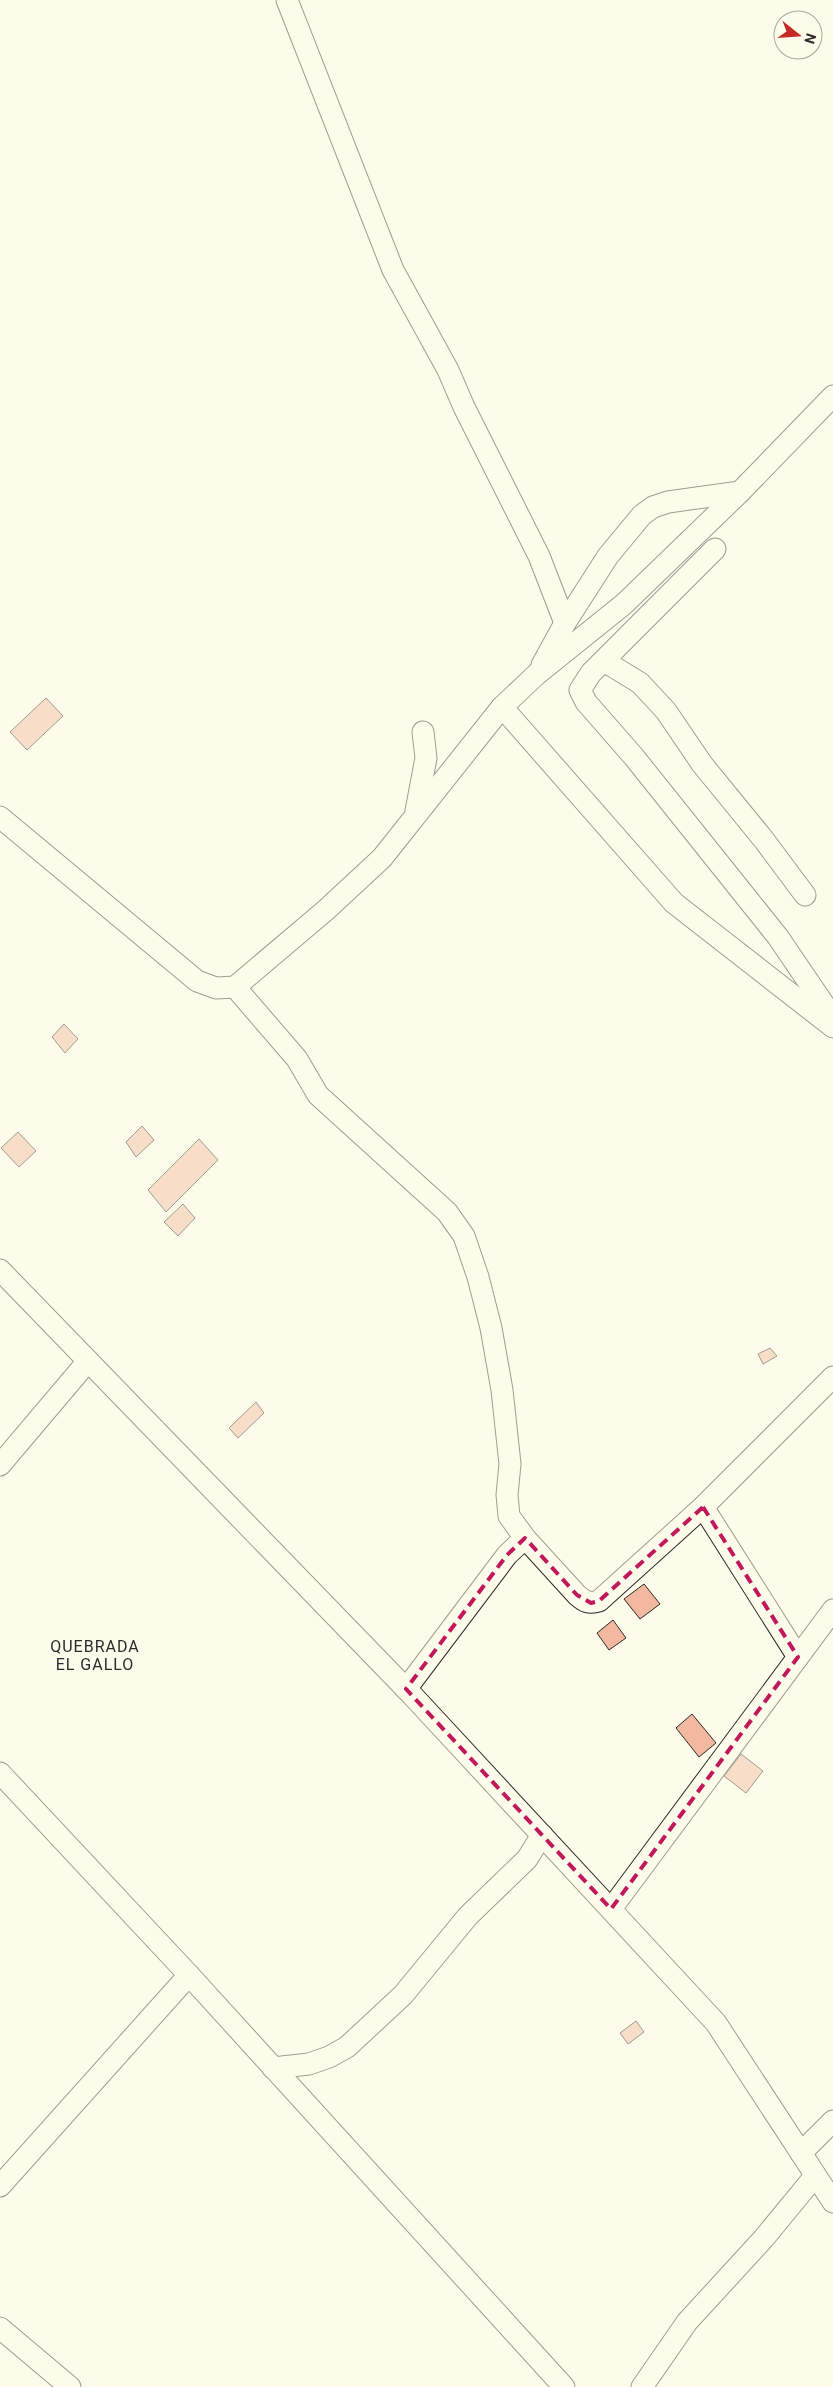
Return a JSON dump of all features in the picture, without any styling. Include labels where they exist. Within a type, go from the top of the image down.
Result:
[{"type":"street","points":[[287,0],[393,270],[448,370],[464,407],[539,556],[565,623]]},
{"type":"street","points":[[0,817],[197,981],[216,988],[235,987],[326,910],[382,858],[415,814],[502,707],[537,674],[624,604],[740,492],[833,396]]},
{"type":"street","points":[[537,674],[565,623],[608,556],[642,515],[653,507],[668,502],[740,492]]},
{"type":"street","points":[[715,549],[598,667],[580,690],[586,702],[634,757],[778,937],[833,1018]]},
{"type":"street","points":[[558,657],[577,664],[598,667],[640,683],[666,711],[702,764],[764,840],[805,896]]},
{"type":"street","points":[[502,707],[674,903],[833,1027]]},
{"type":"street","points":[[415,814],[426,758],[423,732]]},
{"type":"street","points":[[235,987],[298,1059],[318,1095],[447,1212],[464,1236],[478,1277],[491,1328],[502,1390],[510,1464],[507,1495],[509,1516],[525,1538],[584,1602],[599,1601],[703,1507],[833,1377]]},
{"type":"street","points":[[0,1270],[406,1689],[716,2022],[833,2202]]},
{"type":"street","points":[[0,1465],[88,1361]]},
{"type":"street","points":[[703,1507],[798,1657]]},
{"type":"street","points":[[406,1689],[507,1555],[525,1538]]},
{"type":"street","points":[[611,1909],[833,1610]]},
{"type":"street","points":[[0,1773],[190,1976],[564,2387]]},
{"type":"street","points":[[273,2068],[309,2064],[347,2048],[403,1994],[468,1916],[527,1859],[542,1834]]},
{"type":"street","points":[[0,2186],[190,1976]]},
{"type":"street","points":[[801,2153],[833,2121]]},
{"type":"street","points":[[642,2387],[687,2322],[764,2238],[815,2176]]},
{"type":"street","points":[[0,2328],[70,2387]]},
{"type":"highlighted area","points":[[703,1507],[798,1657],[611,1909],[406,1689],[507,1555],[525,1538],[577,1595],[591,1603],[599,1601]]},
{"type":"building","points":[[46,698],[63,716],[27,750],[10,732]]},
{"type":"building","points":[[64,1024],[78,1039],[65,1053],[52,1037]]},
{"type":"building","points":[[142,1126],[154,1140],[136,1157],[126,1142]]},
{"type":"building","points":[[18,1132],[36,1151],[19,1167],[1,1148]]},
{"type":"building","points":[[199,1139],[218,1160],[166,1212],[148,1190]]},
{"type":"building","points":[[183,1204],[195,1218],[178,1236],[164,1222]]},
{"type":"building","points":[[770,1348],[777,1356],[763,1364],[758,1354]]},
{"type":"building","points":[[256,1402],[264,1413],[238,1438],[229,1428]]},
{"type":"building","points":[[644,1584],[660,1604],[640,1619],[624,1599]]},
{"type":"building","points":[[613,1620],[626,1638],[609,1650],[597,1633]]},
{"type":"building","points":[[692,1714],[716,1743],[699,1757],[676,1728]]},
{"type":"building","points":[[741,1754],[763,1771],[746,1793],[724,1776]]},
{"type":"building","points":[[636,2021],[644,2032],[628,2044],[620,2033]]},
{"type":"district","name":"QUEBRADA EL GALLO","points":[[95,1655]]}]
